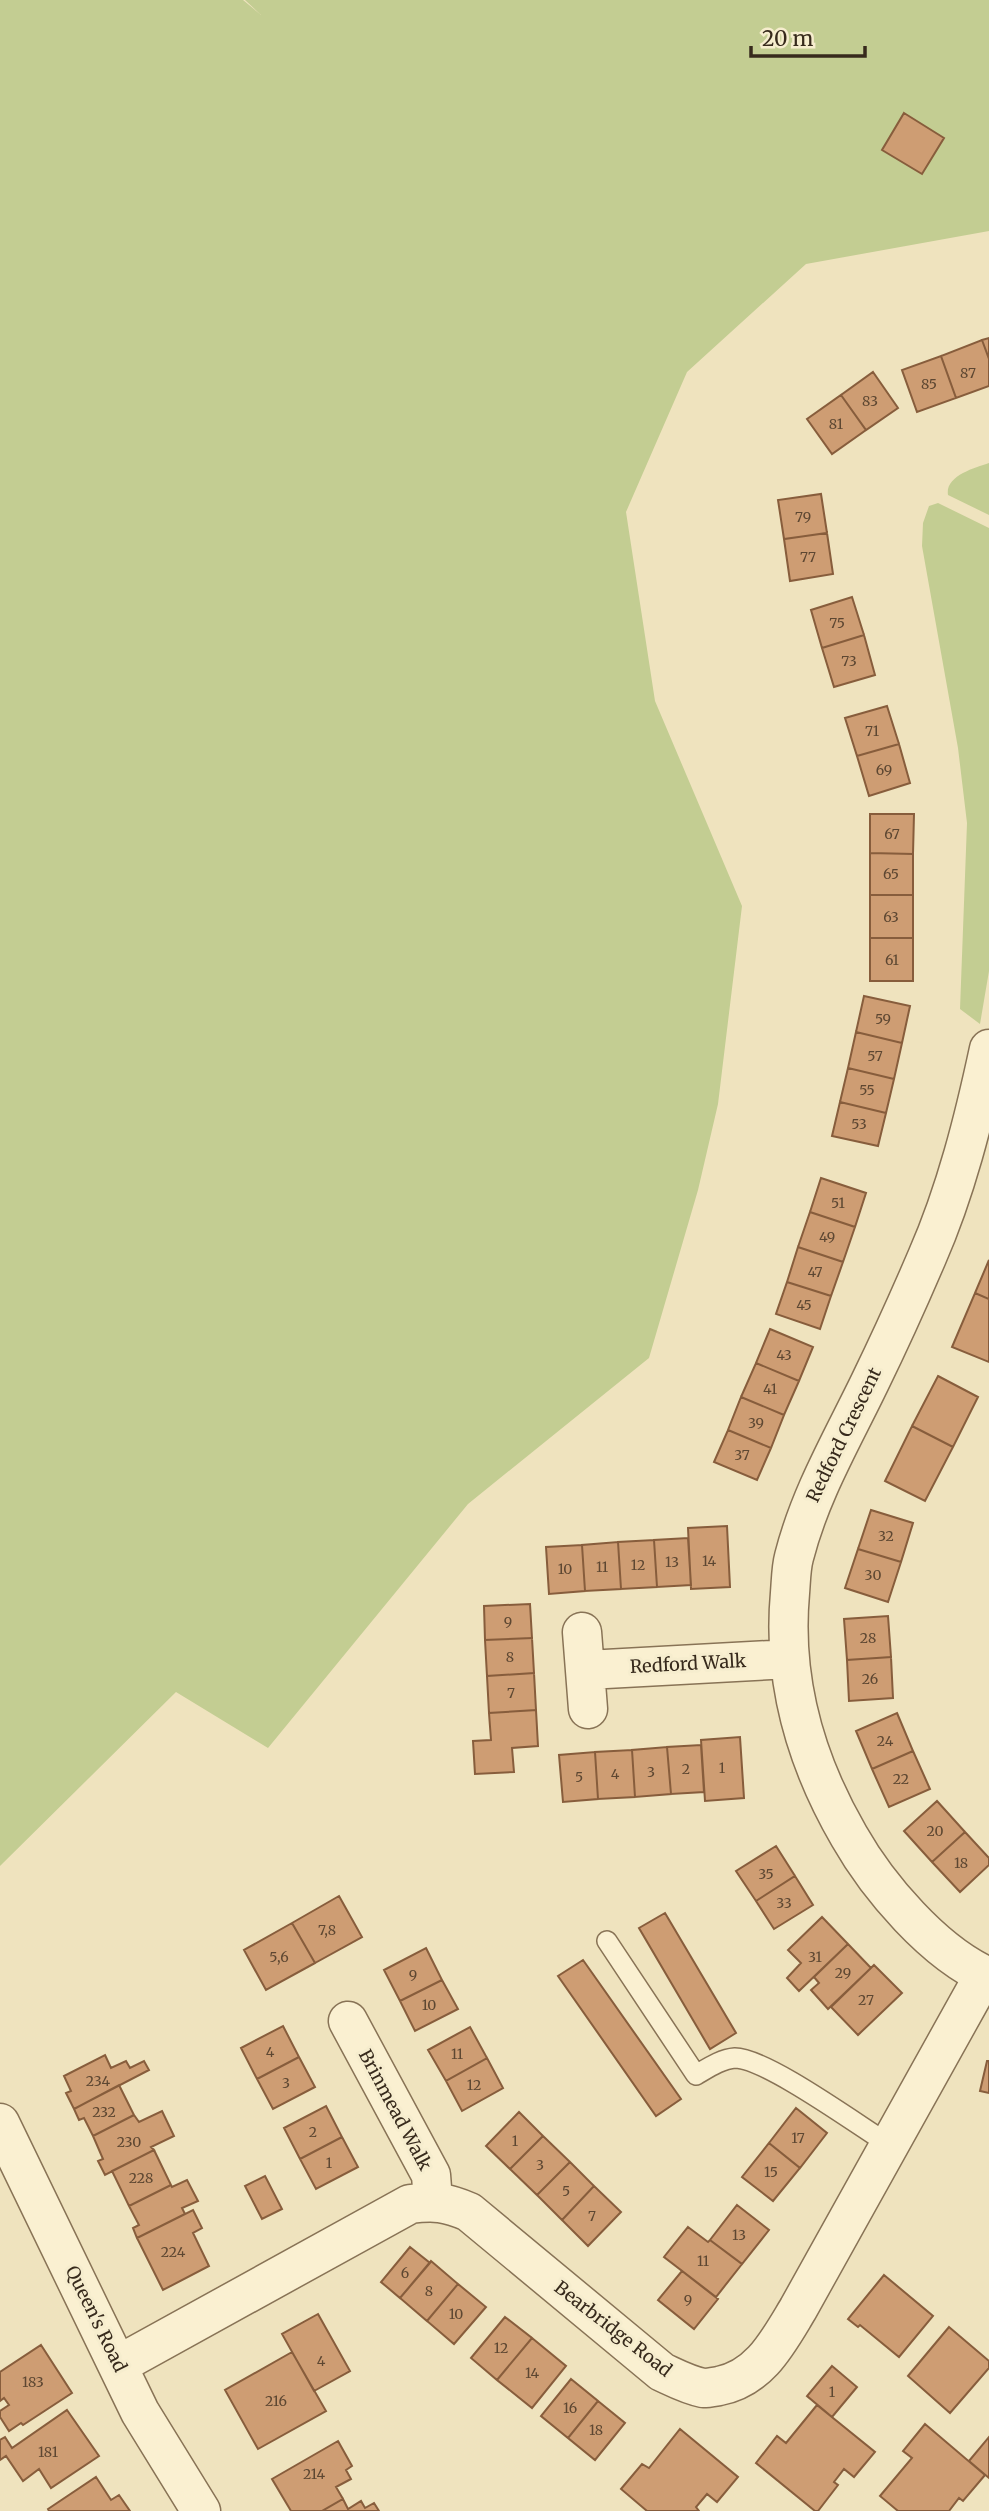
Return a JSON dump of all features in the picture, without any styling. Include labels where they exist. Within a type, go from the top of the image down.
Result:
[{"type":"street","name":"Redford Crescent","points":[[986,1976],[945,1950],[910,1917],[856,1849],[827,1799],[806,1744],[789,1659],[789,1610],[793,1560],[806,1515],[928,1255],[957,1175],[989,1049]]},
{"type":"street","points":[[582,1632],[588,1709]]},
{"type":"street","name":"Redford Walk","points":[[587,1670],[789,1659]]},
{"type":"street","name":"Bearbridge Road","points":[[433,2201],[468,2212],[662,2372],[688,2384],[706,2388],[727,2384],[751,2374],[773,2350],[986,1976]]},
{"type":"street","name":"Brinmead Walk","points":[[348,2021],[431,2175],[433,2201]]},
{"type":"street","name":"Queen's Road","points":[[0,2123],[140,2412],[201,2511]]},
{"type":"street","points":[[118,2365],[410,2204],[433,2201]]},
{"type":"lane","points":[[607,1941],[696,2074],[721,2061],[736,2058],[765,2066],[890,2145]]},
{"type":"green space","points":[[0,0],[243,0],[261,15],[245,0],[989,0],[989,231],[806,264],[687,372],[626,512],[655,701],[742,906],[718,1104],[698,1190],[649,1358],[468,1504],[268,1748],[176,1692],[0,1866]]},
{"type":"green space","points":[[989,463],[989,515],[948,495],[948,488],[956,478]]},
{"type":"green space","points":[[938,503],[989,528],[989,971],[980,1024],[960,1009],[967,823],[958,748],[922,546],[923,523],[929,506]]},
{"type":"building","points":[[904,113],[944,138],[922,174],[882,150]]},
{"type":"building","points":[[989,338],[989,359],[982,340]]},
{"type":"building","points":[[982,340],[989,359],[989,386],[956,398],[941,356]]},
{"type":"building","points":[[941,356],[956,398],[917,412],[902,370]]},
{"type":"building","points":[[873,372],[898,408],[866,430],[841,395]]},
{"type":"building","points":[[841,395],[866,430],[832,454],[807,419]]},
{"type":"building","points":[[821,494],[827,533],[784,539],[778,500]]},
{"type":"building","points":[[827,533],[833,574],[790,581],[784,539]]},
{"type":"building","points":[[852,597],[864,635],[822,648],[811,610]]},
{"type":"building","points":[[864,635],[875,675],[834,687],[822,648]]},
{"type":"building","points":[[887,706],[899,744],[857,756],[845,718]]},
{"type":"building","points":[[899,744],[910,783],[869,796],[857,756]]},
{"type":"building","points":[[870,814],[914,814],[913,854],[870,853]]},
{"type":"building","points":[[870,853],[913,854],[913,895],[870,895]]},
{"type":"building","points":[[870,895],[913,895],[913,938],[870,938]]},
{"type":"building","points":[[870,938],[913,938],[913,981],[870,981]]},
{"type":"building","points":[[864,996],[910,1006],[902,1043],[856,1032]]},
{"type":"building","points":[[856,1032],[902,1043],[894,1079],[848,1068]]},
{"type":"building","points":[[848,1068],[894,1079],[886,1113],[840,1102]]},
{"type":"building","points":[[840,1102],[886,1113],[878,1146],[832,1136]]},
{"type":"building","points":[[821,1178],[866,1193],[855,1227],[810,1212]]},
{"type":"building","points":[[810,1212],[855,1227],[843,1262],[798,1247]]},
{"type":"building","points":[[798,1247],[843,1262],[831,1296],[787,1282]]},
{"type":"building","points":[[989,1260],[989,1299],[975,1293]]},
{"type":"building","points":[[787,1282],[831,1296],[820,1329],[776,1314]]},
{"type":"building","points":[[975,1293],[989,1299],[989,1362],[952,1347]]},
{"type":"building","points":[[770,1329],[813,1347],[799,1381],[756,1363]]},
{"type":"building","points":[[756,1363],[799,1381],[784,1415],[741,1397]]},
{"type":"building","points":[[938,1376],[978,1397],[953,1447],[912,1426]]},
{"type":"building","points":[[741,1397],[784,1415],[771,1448],[728,1430]]},
{"type":"building","points":[[912,1426],[953,1447],[925,1501],[885,1481]]},
{"type":"building","points":[[728,1430],[771,1448],[757,1480],[714,1462]]},
{"type":"building","points":[[871,1510],[913,1523],[901,1562],[858,1549]]},
{"type":"building","points":[[727,1526],[730,1587],[691,1589],[688,1528]]},
{"type":"building","points":[[688,1538],[691,1585],[657,1587],[654,1540]]},
{"type":"building","points":[[654,1540],[657,1587],[621,1589],[618,1542]]},
{"type":"building","points":[[618,1542],[621,1589],[585,1591],[582,1545]]},
{"type":"building","points":[[582,1545],[585,1591],[549,1594],[546,1547]]},
{"type":"building","points":[[858,1549],[901,1562],[888,1602],[845,1588]]},
{"type":"building","points":[[530,1604],[532,1638],[485,1640],[484,1606]]},
{"type":"building","points":[[888,1616],[891,1657],[847,1660],[844,1619]]},
{"type":"building","points":[[532,1638],[534,1673],[487,1676],[485,1640]]},
{"type":"building","points":[[891,1657],[893,1698],[849,1701],[847,1660]]},
{"type":"building","points":[[534,1673],[536,1710],[489,1713],[487,1676]]},
{"type":"building","points":[[536,1710],[538,1746],[512,1748],[514,1772],[475,1774],[473,1741],[491,1740],[489,1713]]},
{"type":"building","points":[[897,1713],[913,1751],[872,1769],[856,1731]]},
{"type":"building","points":[[740,1737],[744,1798],[705,1801],[701,1740]]},
{"type":"building","points":[[701,1745],[704,1792],[671,1794],[667,1747]]},
{"type":"building","points":[[667,1747],[671,1794],[635,1797],[632,1750]]},
{"type":"building","points":[[632,1750],[635,1797],[598,1799],[595,1752]]},
{"type":"building","points":[[913,1751],[930,1789],[889,1807],[872,1769]]},
{"type":"building","points":[[595,1752],[598,1799],[563,1802],[559,1755]]},
{"type":"building","points":[[937,1801],[965,1832],[932,1862],[904,1831]]},
{"type":"building","points":[[965,1832],[989,1858],[989,1865],[960,1892],[932,1862]]},
{"type":"building","points":[[776,1846],[795,1876],[756,1901],[736,1871]]},
{"type":"building","points":[[795,1876],[813,1905],[774,1929],[756,1901]]},
{"type":"building","points":[[339,1896],[362,1937],[315,1963],[292,1923]]},
{"type":"building","points":[[665,1913],[736,2033],[710,2049],[639,1928]]},
{"type":"building","points":[[822,1917],[848,1944],[799,1991],[787,1978],[801,1963],[788,1950]]},
{"type":"building","points":[[292,1923],[315,1963],[266,1990],[244,1950]]},
{"type":"building","points":[[848,1944],[871,1968],[828,2009],[811,1990],[819,1983],[814,1977]]},
{"type":"building","points":[[426,1948],[442,1980],[400,2001],[384,1970]]},
{"type":"building","points":[[583,1960],[681,2099],[656,2116],[558,1976]]},
{"type":"building","points":[[874,1965],[902,1993],[858,2035],[831,2007]]},
{"type":"building","points":[[442,1980],[458,2009],[415,2031],[400,2001]]},
{"type":"building","points":[[283,2026],[299,2057],[257,2079],[241,2048]]},
{"type":"building","points":[[470,2027],[487,2058],[446,2081],[428,2050]]},
{"type":"building","points":[[105,2055],[111,2068],[126,2061],[130,2068],[144,2061],[149,2070],[74,2109],[66,2093],[71,2091],[64,2076]]},
{"type":"building","points":[[299,2057],[315,2087],[273,2109],[257,2079]]},
{"type":"building","points":[[487,2058],[503,2088],[462,2111],[446,2081]]},
{"type":"building","points":[[989,2061],[989,2093],[980,2091]]},
{"type":"building","points":[[119,2085],[134,2115],[93,2136],[84,2118],[79,2120],[74,2109]]},
{"type":"building","points":[[326,2106],[342,2137],[300,2159],[284,2128]]},
{"type":"building","points":[[796,2108],[827,2133],[800,2168],[769,2143]]},
{"type":"building","points":[[162,2111],[174,2136],[151,2147],[154,2150],[105,2175],[98,2161],[103,2159],[93,2136],[134,2115],[139,2122]]},
{"type":"building","points":[[519,2112],[543,2136],[510,2169],[486,2146]]},
{"type":"building","points":[[543,2136],[570,2162],[537,2195],[510,2169]]},
{"type":"building","points":[[342,2137],[358,2167],[316,2189],[300,2159]]},
{"type":"building","points":[[769,2143],[800,2168],[773,2201],[742,2177]]},
{"type":"building","points":[[154,2150],[171,2185],[129,2206],[112,2171]]},
{"type":"building","points":[[570,2162],[594,2186],[562,2220],[537,2195]]},
{"type":"building","points":[[265,2176],[282,2209],[262,2219],[245,2186]]},
{"type":"building","points":[[187,2180],[198,2201],[182,2208],[185,2214],[137,2238],[133,2228],[139,2225],[129,2206]]},
{"type":"building","points":[[594,2186],[621,2212],[588,2246],[562,2220]]},
{"type":"building","points":[[737,2205],[769,2230],[742,2264],[710,2240]]},
{"type":"building","points":[[193,2210],[202,2228],[193,2233],[209,2266],[163,2290],[137,2238]]},
{"type":"building","points":[[688,2227],[742,2264],[716,2297],[664,2257]]},
{"type":"building","points":[[410,2247],[430,2263],[400,2298],[381,2282]]},
{"type":"building","points":[[431,2261],[458,2284],[427,2321],[400,2298]]},
{"type":"building","points":[[682,2271],[718,2299],[694,2329],[658,2300]]},
{"type":"building","points":[[884,2275],[933,2316],[899,2357],[860,2325],[858,2327],[848,2319]]},
{"type":"building","points":[[458,2284],[486,2307],[454,2344],[427,2321]]},
{"type":"building","points":[[318,2314],[350,2371],[314,2391],[282,2334]]},
{"type":"building","points":[[505,2317],[532,2338],[497,2380],[471,2358]]},
{"type":"building","points":[[949,2327],[989,2361],[989,2368],[950,2413],[908,2376]]},
{"type":"building","points":[[532,2338],[566,2366],[532,2408],[497,2380]]},
{"type":"building","points":[[41,2345],[72,2393],[9,2431],[0,2417],[0,2411],[9,2405],[4,2398],[0,2401],[0,2372]]},
{"type":"building","points":[[292,2352],[326,2411],[258,2449],[225,2390]]},
{"type":"building","points":[[832,2366],[857,2387],[832,2417],[807,2396]]},
{"type":"building","points":[[571,2379],[598,2401],[568,2438],[541,2416]]},
{"type":"building","points":[[598,2401],[625,2423],[595,2460],[568,2438]]},
{"type":"building","points":[[817,2405],[875,2452],[854,2477],[844,2469],[834,2482],[838,2485],[818,2511],[815,2511],[756,2463],[777,2436],[786,2443]]},
{"type":"building","points":[[67,2410],[99,2456],[51,2488],[39,2469],[23,2481],[6,2456],[0,2460],[0,2440],[5,2437],[12,2448]]},
{"type":"building","points":[[925,2424],[985,2475],[963,2501],[959,2498],[949,2511],[898,2511],[880,2496],[912,2458],[903,2451]]},
{"type":"building","points":[[680,2429],[738,2477],[717,2502],[707,2494],[696,2507],[699,2511],[647,2511],[621,2489],[642,2464],[649,2468]]},
{"type":"building","points":[[989,2437],[989,2478],[969,2461]]},
{"type":"building","points":[[338,2441],[352,2466],[346,2470],[351,2479],[336,2487],[343,2499],[322,2511],[291,2511],[272,2479]]},
{"type":"building","points":[[96,2477],[111,2500],[119,2495],[130,2511],[49,2511],[48,2509]]},
{"type":"building","points":[[343,2499],[348,2509],[361,2501],[365,2508],[374,2503],[379,2511],[322,2511]]}]
